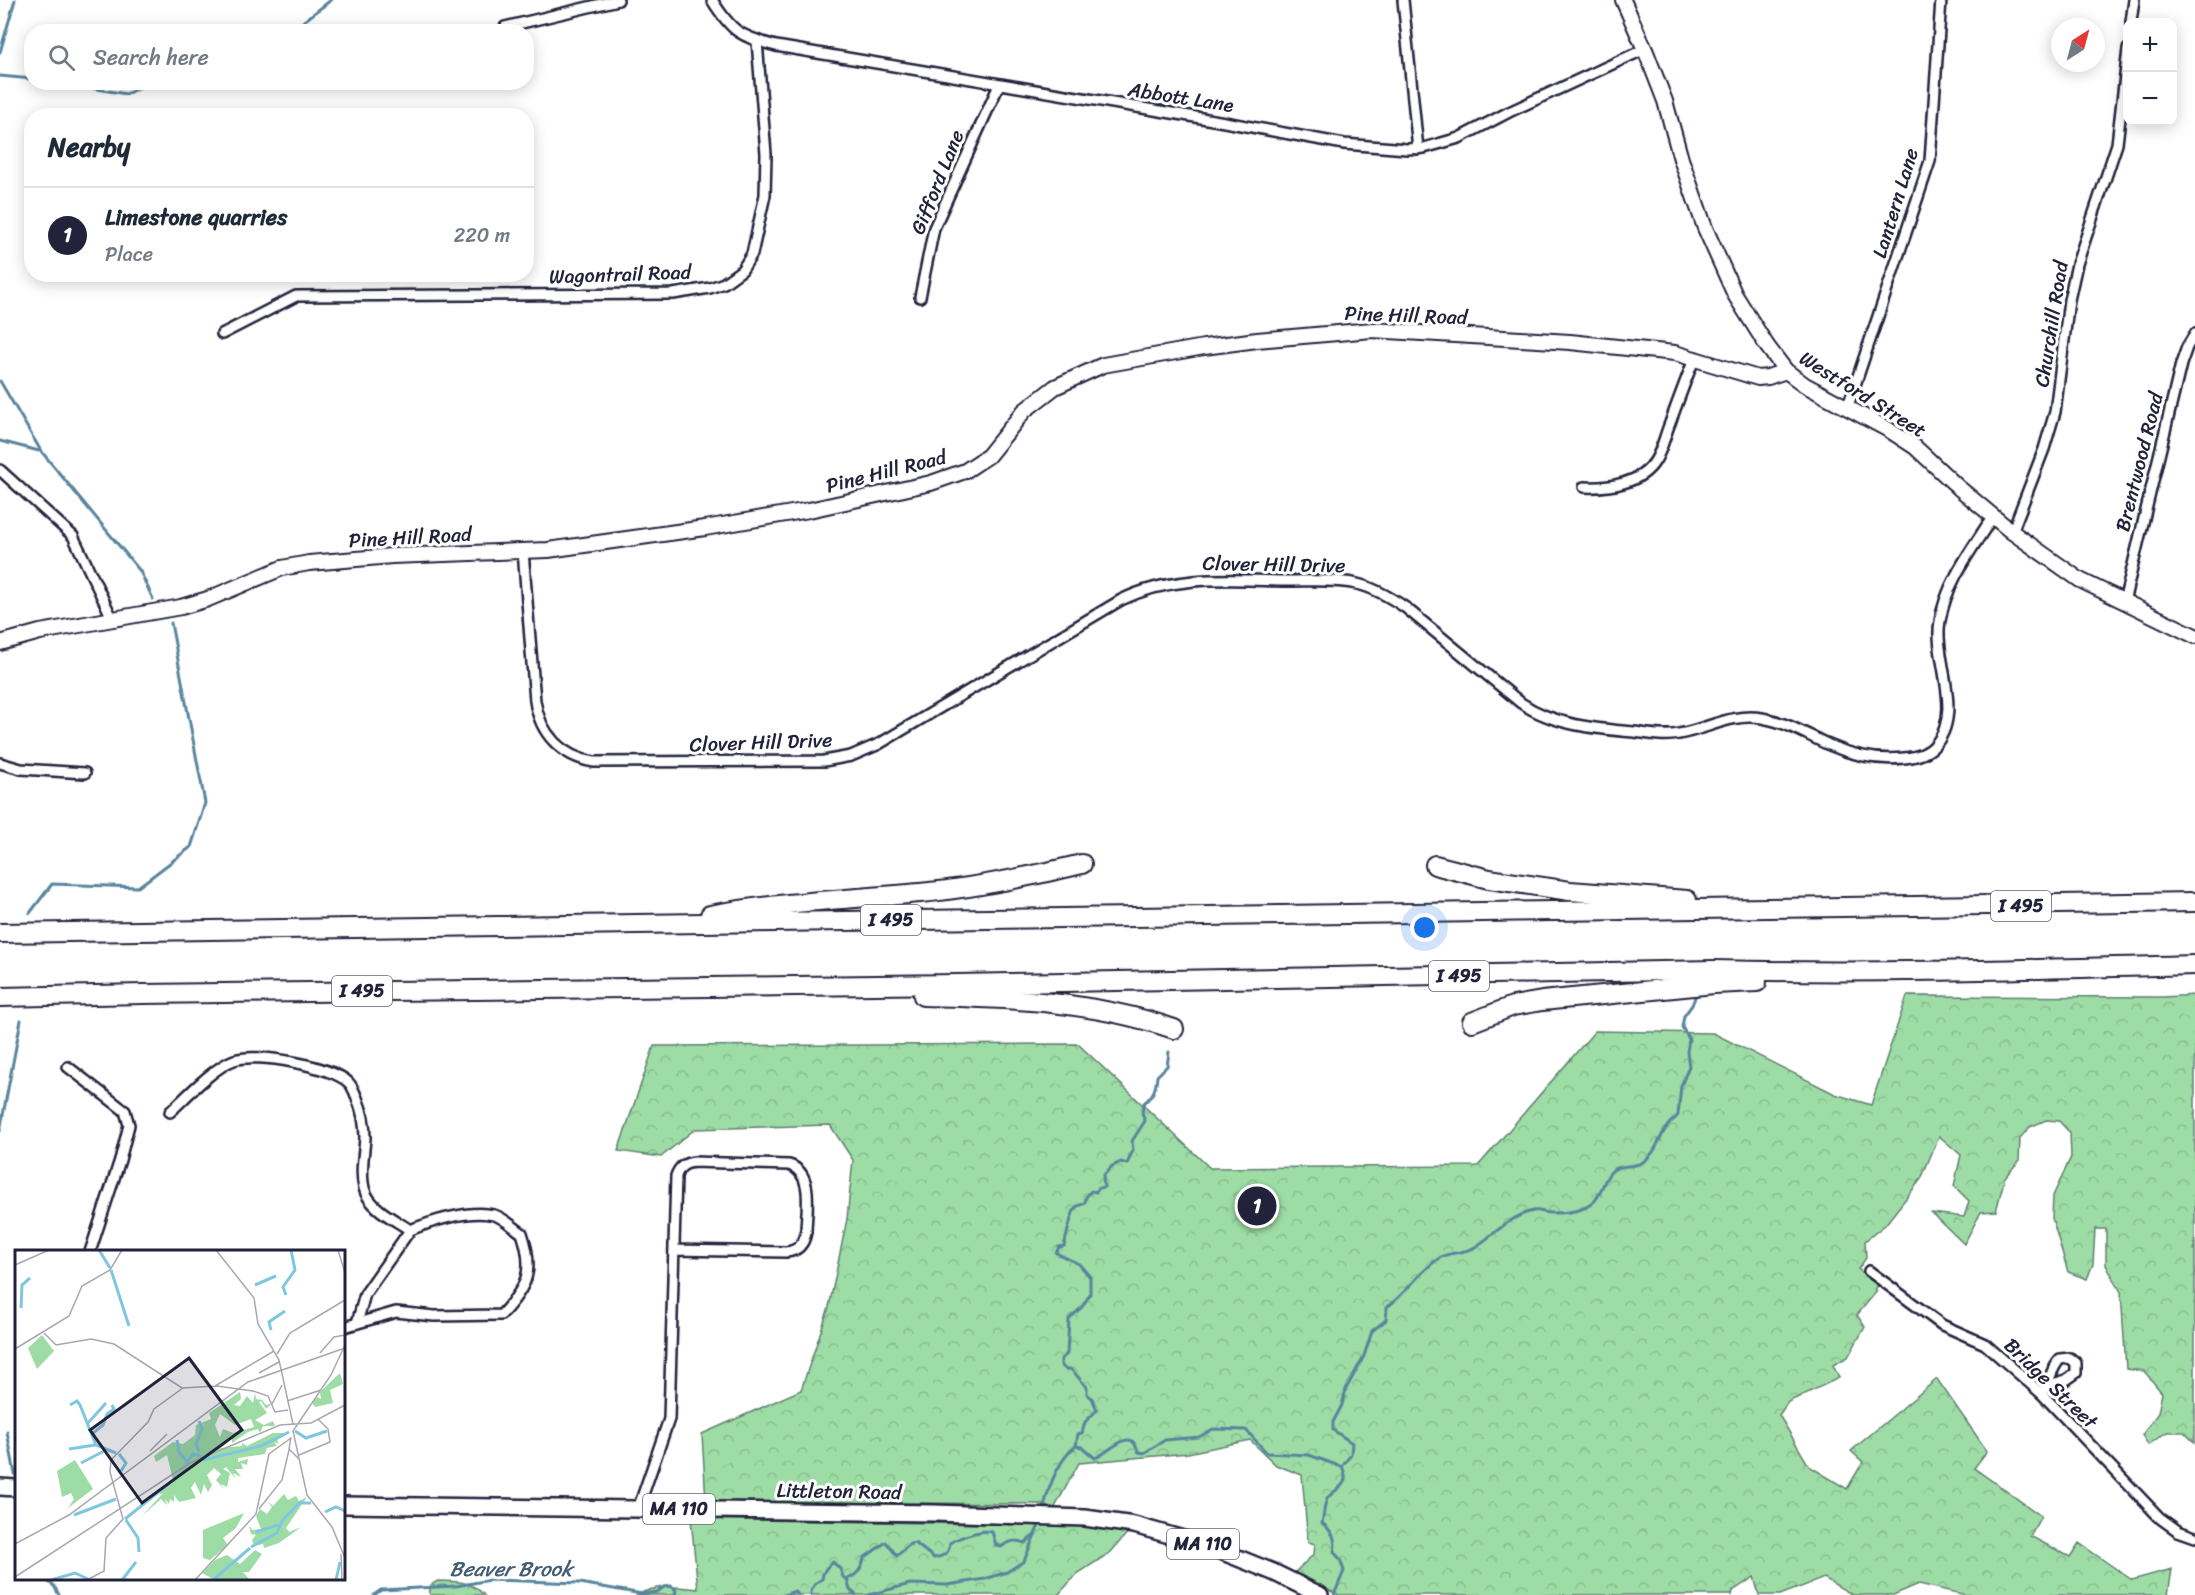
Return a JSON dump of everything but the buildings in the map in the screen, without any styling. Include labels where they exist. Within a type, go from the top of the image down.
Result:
[{"type":"highway","points":[[663,924],[752,908],[921,893],[1008,882],[1082,864]]},
{"type":"highway","points":[[1435,866],[1489,879],[1570,891],[1781,909]]},
{"type":"highway","name":"I 495","points":[[0,933],[2195,902]]},
{"type":"highway","name":"I 495","points":[[0,998],[1714,970],[1889,972],[2195,965]]},
{"type":"highway","points":[[1472,1022],[1513,1006],[1542,1001],[1714,984],[1889,972]]},
{"type":"highway","points":[[723,987],[1052,1002],[1123,1015],[1174,1029]]},
{"type":"main road","points":[[0,1487],[15,1488]]},
{"type":"main road","name":"Littleton Road","points":[[345,1505],[1085,1518],[1134,1525],[1186,1539],[1246,1560],[1317,1593]]},
{"type":"street","points":[[518,24],[618,0]]},
{"type":"street","name":"Abbott Lane","points":[[712,0],[726,23],[747,38],[776,46],[1344,144],[1418,149],[1460,138],[1509,112],[1645,48]]},
{"type":"street","points":[[1403,0],[1418,149]]},
{"type":"street","name":"Westford Street","points":[[1623,0],[1645,48],[1665,101],[1681,159],[1705,228],[1735,295],[1767,346],[1786,371],[1805,385],[1889,430],[1915,447],[2012,532],[2080,580],[2195,636]]},
{"type":"street","name":"Lantern Lane","points":[[1847,409],[1930,160],[1941,0]]},
{"type":"street","points":[[2132,18],[2134,0]]},
{"type":"street","name":"Wagontrail Road","points":[[222,334],[296,296],[673,294],[710,288],[724,283],[742,270],[752,254],[765,195],[766,154],[757,41]]},
{"type":"street","name":"Churchill Road","points":[[2012,532],[2044,449],[2055,412],[2069,300],[2077,264],[2117,144],[2125,72]]},
{"type":"street","name":"Gifford Lane","points":[[920,297],[934,228],[999,85]]},
{"type":"street","name":"Pine Hill Road","points":[[0,643],[24,635],[195,604],[269,573],[309,563],[392,556],[548,550],[705,528],[809,510],[932,483],[965,471],[988,456],[1024,411],[1055,387],[1103,365],[1154,355],[1257,340],[1372,330],[1570,342],[1675,353],[1695,357],[1758,378],[1786,371]]},
{"type":"street","name":"Brentwood Road","points":[[2124,602],[2181,364],[2195,334]]},
{"type":"street","points":[[1584,487],[1624,483],[1648,469],[1659,452],[1695,357]]},
{"type":"street","points":[[0,470],[73,536],[113,620]]},
{"type":"street","name":"Clover Hill Drive","points":[[523,551],[535,701],[539,719],[547,734],[558,747],[573,756],[594,762],[814,761],[851,756],[889,738],[1121,600],[1157,586],[1205,580],[1340,581],[1377,590],[1410,611],[1521,703],[1538,713],[1563,722],[1617,731],[1669,735],[1686,733],[1729,718],[1754,717],[1778,721],[1851,753],[1875,758],[1898,759],[1923,755],[1934,747],[1941,737],[1946,717],[1948,690],[1939,642],[1942,609],[1951,587],[1993,516]]},
{"type":"street","points":[[0,763],[21,768],[86,773]]},
{"type":"street","points":[[170,1112],[210,1075],[234,1060],[248,1058],[286,1061],[333,1072],[349,1083],[362,1112],[365,1135],[364,1189],[374,1205],[410,1230]]},
{"type":"street","points":[[68,1067],[125,1111],[129,1125],[90,1250]]},
{"type":"street","points":[[638,1509],[669,1419],[676,1176],[684,1165],[694,1162],[784,1164],[794,1166],[803,1175],[806,1184],[806,1232],[805,1239],[797,1249],[786,1252],[674,1250]]},
{"type":"street","points":[[345,1327],[396,1312],[434,1316],[501,1315],[518,1297],[526,1278],[529,1266],[522,1233],[495,1215],[438,1218],[410,1230],[364,1294],[357,1323]]},
{"type":"street","name":"Bridge Street","points":[[1869,1271],[1942,1325],[1985,1344],[2041,1394],[2160,1518],[2178,1531],[2195,1537]]},
{"type":"street","points":[[2041,1394],[2049,1384]]},
{"type":"green space","points":[[2195,995],[2195,1443],[2184,1432],[2167,1432],[2148,1445],[2142,1435],[2158,1413],[2162,1393],[2144,1371],[2126,1369],[2121,1292],[2106,1265],[2106,1229],[2095,1229],[2093,1264],[2087,1279],[2068,1272],[2052,1218],[2053,1196],[2071,1157],[2070,1133],[2059,1121],[2046,1120],[2030,1127],[2020,1138],[2019,1161],[2005,1177],[1996,1211],[1981,1212],[1964,1244],[1932,1213],[1964,1217],[1969,1201],[1954,1186],[1961,1155],[1939,1136],[1921,1179],[1885,1225],[1865,1241],[1866,1258],[1858,1269],[1879,1285],[1875,1289],[1877,1291],[1857,1315],[1865,1327],[1848,1357],[1833,1365],[1839,1378],[1788,1402],[1779,1415],[1809,1466],[1847,1489],[1863,1462],[1851,1451],[1937,1379],[1987,1451],[1974,1468],[2041,1516],[2030,1536],[2070,1557],[2079,1543],[2132,1580],[2172,1569],[2168,1595],[1966,1595],[1919,1584],[1893,1595],[1853,1595],[1824,1578],[1780,1595],[1759,1595],[1754,1577],[1733,1591],[1732,1595],[1339,1595],[1293,1574],[1314,1554],[1315,1544],[1308,1542],[1302,1475],[1276,1465],[1250,1440],[1188,1453],[1079,1463],[1054,1509],[1038,1504],[706,1501],[702,1434],[801,1390],[829,1307],[847,1219],[853,1160],[830,1125],[695,1129],[661,1157],[618,1151],[654,1046],[1078,1044],[1210,1168],[1478,1166],[1595,1031],[1713,1033],[1835,1094],[1871,1105],[1907,996],[2163,997]]},
{"type":"green space","points":[[1042,1516],[1134,1525],[1111,1552],[1077,1574],[1058,1595],[637,1595],[659,1588],[698,1589],[691,1519],[1039,1525]]},
{"type":"green space","points":[[438,1581],[469,1584],[484,1595],[430,1595],[431,1586]]},
{"type":"waterway","points":[[0,52],[15,0]]},
{"type":"waterway","points":[[300,24],[331,0]]},
{"type":"waterway","points":[[0,76],[24,78]]},
{"type":"waterway","points":[[103,90],[126,94],[134,90]]},
{"type":"waterway","points":[[0,381],[41,451],[140,571],[153,599]]},
{"type":"waterway","points":[[0,441],[39,451]]},
{"type":"waterway","points":[[30,913],[52,884],[138,887],[191,847],[205,803],[171,623]]},
{"type":"waterway","points":[[1342,1467],[1351,1454],[1352,1443],[1333,1430],[1333,1422],[1342,1405],[1346,1389],[1364,1356],[1372,1331],[1386,1320],[1387,1307],[1441,1257],[1471,1249],[1525,1213],[1567,1212],[1587,1207],[1595,1201],[1609,1173],[1620,1167],[1640,1164],[1648,1158],[1669,1124],[1678,1115],[1681,1086],[1689,1066],[1687,1052],[1689,1039],[1682,1027],[1684,1016],[1696,995]]},
{"type":"waterway","points":[[0,1131],[21,1020]]},
{"type":"waterway","points":[[1076,1446],[1078,1434],[1082,1433],[1085,1422],[1097,1410],[1092,1398],[1087,1394],[1087,1387],[1073,1371],[1061,1365],[1061,1359],[1067,1354],[1069,1319],[1082,1307],[1090,1294],[1090,1277],[1079,1264],[1056,1253],[1059,1247],[1064,1246],[1074,1209],[1085,1202],[1091,1191],[1096,1192],[1099,1188],[1104,1187],[1103,1176],[1112,1166],[1121,1162],[1127,1164],[1133,1150],[1132,1141],[1145,1121],[1142,1113],[1144,1103],[1154,1091],[1157,1076],[1167,1066],[1169,1052]]},
{"type":"waterway","name":"Beaver Brook","points":[[1043,1511],[1059,1467],[1076,1446],[1082,1447],[1095,1458],[1126,1440],[1130,1440],[1139,1452],[1144,1453],[1165,1440],[1199,1437],[1213,1429],[1246,1430],[1267,1453],[1309,1455],[1342,1467],[1345,1479],[1327,1499],[1322,1523],[1333,1536],[1334,1552],[1340,1559],[1344,1571],[1334,1595]]},
{"type":"waterway","points":[[7,1432],[15,1474]]},
{"type":"waterway","name":"Beaver Brook","points":[[869,1595],[910,1584],[947,1585],[985,1579],[1007,1572],[1024,1561],[1041,1520]]},
{"type":"waterway","points":[[811,1595],[811,1590],[822,1579],[824,1571],[833,1562],[840,1569],[843,1577],[847,1579],[854,1576],[864,1558],[886,1542],[897,1556],[910,1544],[915,1543],[934,1558],[945,1554],[950,1543],[977,1533],[992,1532],[996,1545],[1001,1547],[1013,1541],[1024,1543],[1035,1535]]},
{"type":"waterway","points":[[847,1579],[850,1590],[856,1595]]},
{"type":"waterway","points":[[46,1580],[54,1586],[59,1595]]},
{"type":"waterway","name":"Beaver Brook","points":[[374,1595],[381,1590],[456,1586],[490,1580],[580,1583],[642,1594],[657,1592],[664,1587],[671,1586],[676,1590],[675,1595]]},
{"type":"waterway","points":[[784,1595],[795,1591],[798,1595]]},
{"type":"place","name":"Limestone quarries","points":[[1257,1206]]}]
